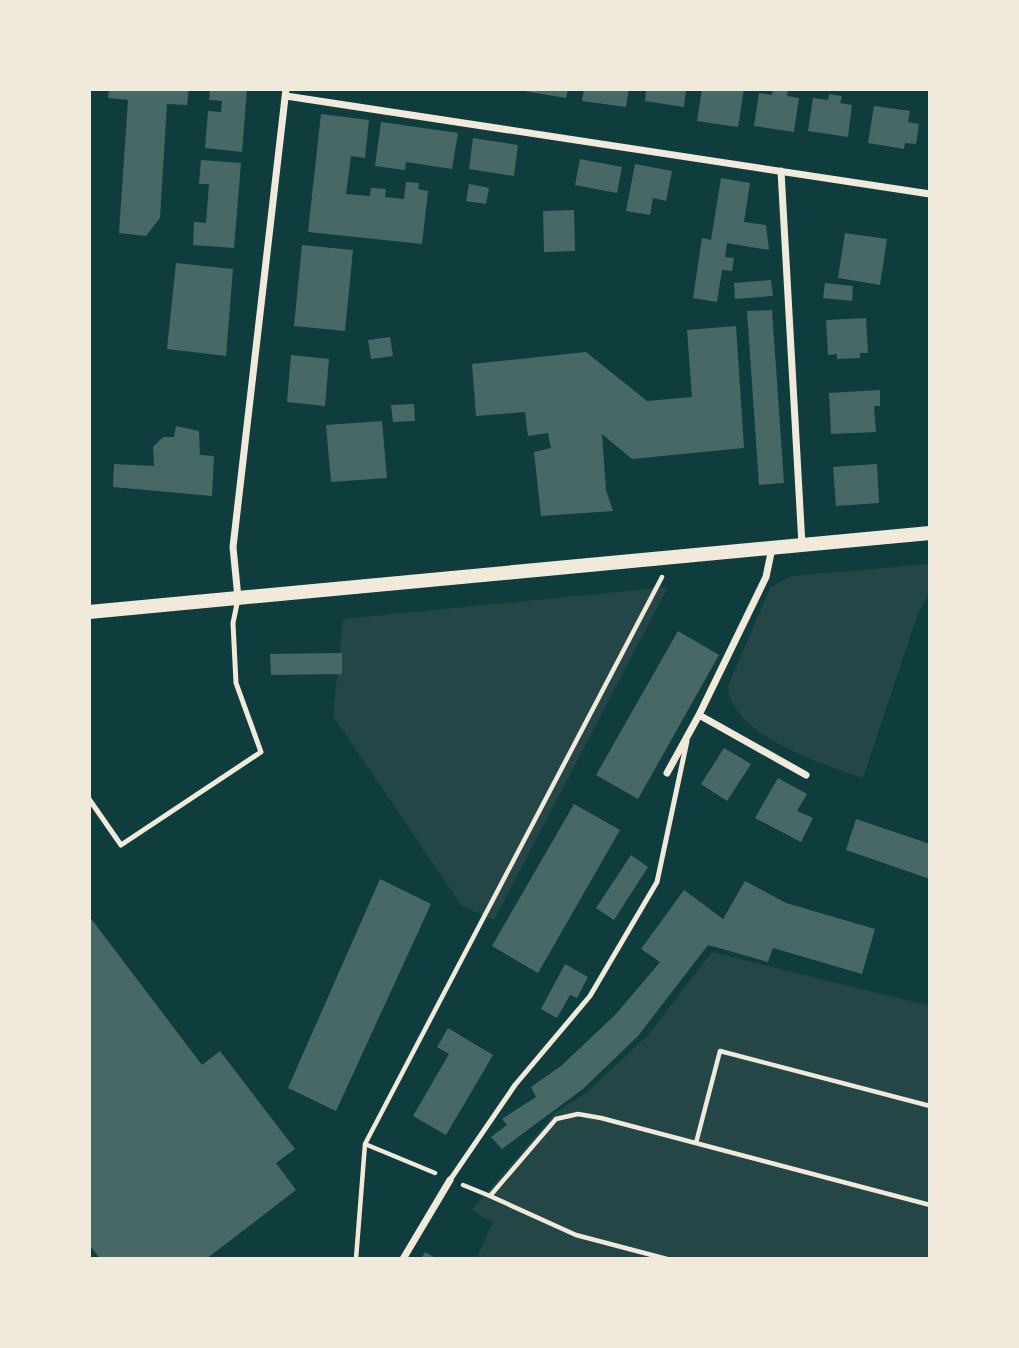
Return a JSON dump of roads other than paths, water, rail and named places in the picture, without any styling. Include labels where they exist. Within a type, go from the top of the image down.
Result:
[{"type":"main road","points":[[89,612],[930,533]]},
{"type":"street","points":[[238,599],[233,547],[286,92],[930,194]]},
{"type":"street","points":[[781,171],[802,545]]},
{"type":"street","points":[[667,773],[699,715],[766,577],[772,548]]},
{"type":"street","points":[[699,715],[806,775]]},
{"type":"street","points":[[402,1259],[450,1180]]},
{"type":"lane","points":[[89,799],[121,845],[261,752],[236,682],[233,622],[238,599]]},
{"type":"lane","points":[[450,1180],[515,1086],[590,996],[657,882],[687,738]]}]
